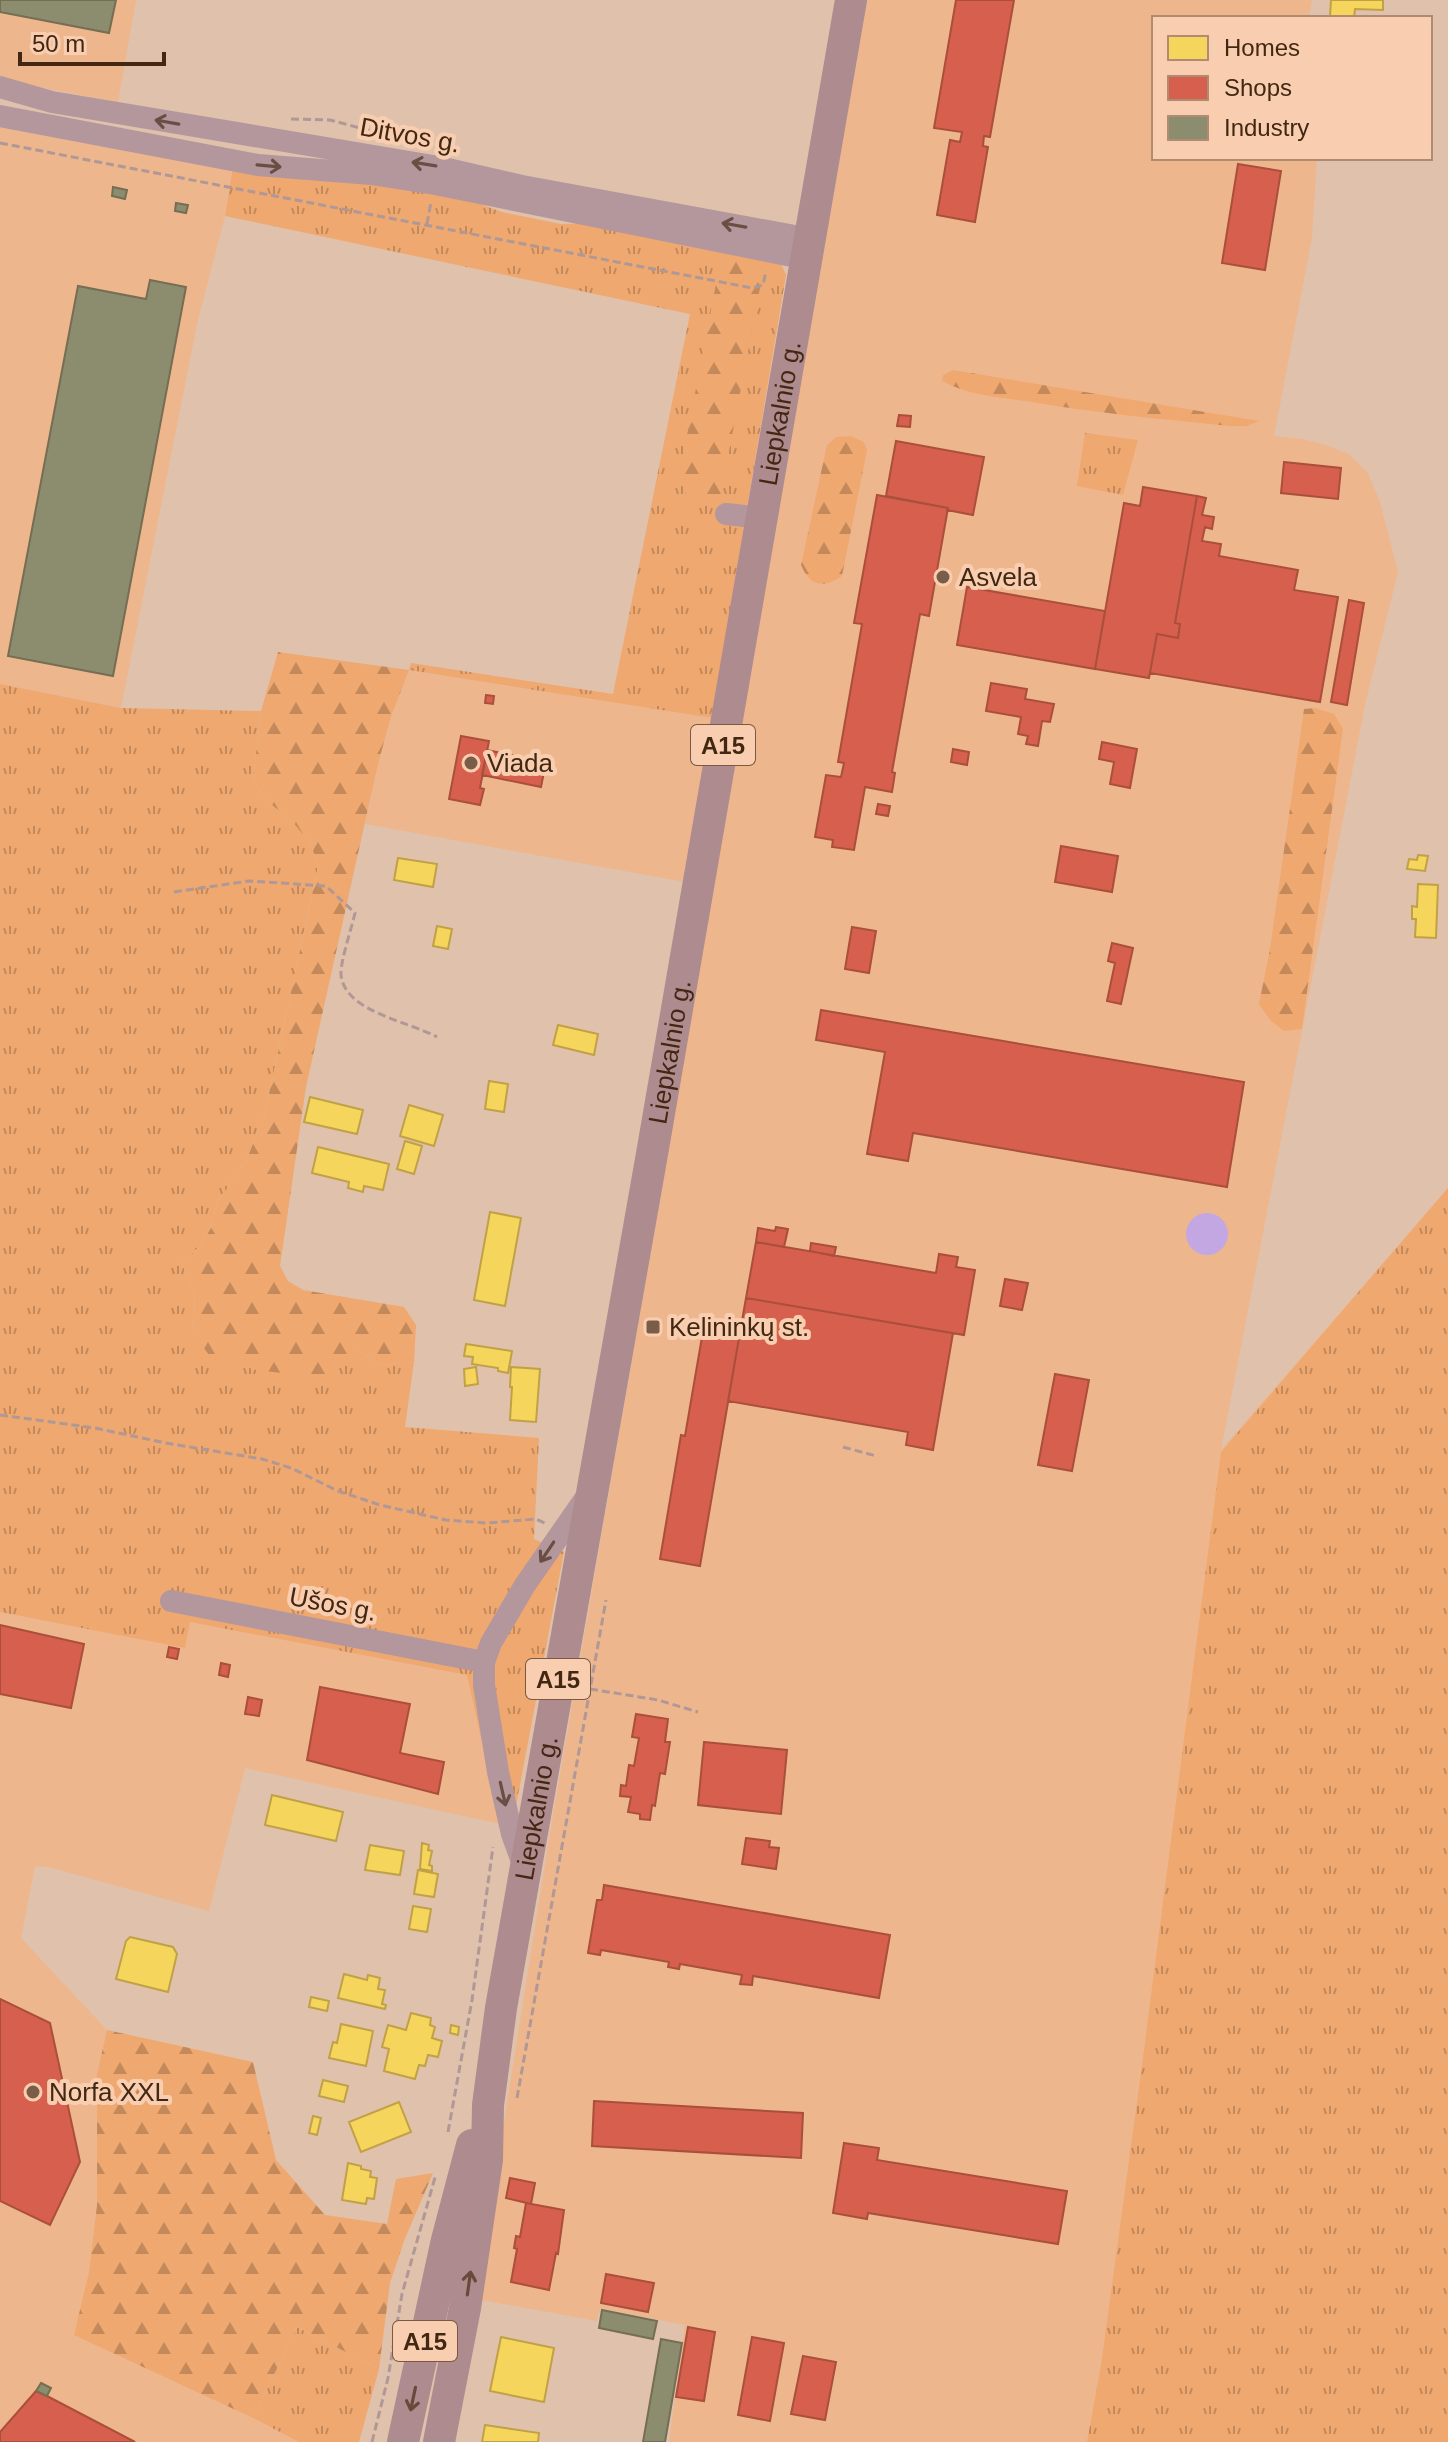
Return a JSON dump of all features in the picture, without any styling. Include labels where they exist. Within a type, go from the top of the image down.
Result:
[{"type":"highway","name":"Liepkalnio g.","points":[[439,2442],[465,2308],[487,2160],[502,2104],[501,2008],[851,0]]},
{"type":"highway","name":"Liepkalnio g.","points":[[403,2442],[467,2156],[502,2104]]},
{"type":"street","name":"Ditvos g.","points":[[0,87],[52,102],[439,167],[809,249]]},
{"type":"street","points":[[47,125],[52,102]]},
{"type":"street","points":[[0,116],[258,165],[371,174],[435,184],[769,251],[809,249]]},
{"type":"street","points":[[726,514],[762,518]]},
{"type":"street","points":[[525,1869],[512,1834],[498,1772],[484,1685],[484,1662],[511,1608],[561,1531],[593,1489]]},
{"type":"street","name":"Ušos g.","points":[[171,1601],[484,1662]]},
{"type":"path","points":[[0,143],[752,288],[763,285],[769,251]]},
{"type":"path","points":[[174,892],[249,881],[326,886],[355,913],[340,973],[346,991],[357,1003],[437,1037]]},
{"type":"path","points":[[0,1415],[95,1428],[168,1444],[262,1459],[380,1505],[446,1520],[487,1523],[536,1519],[561,1531]]},
{"type":"path","points":[[843,1447],[876,1456]]},
{"type":"path","points":[[502,2104],[606,1600]]},
{"type":"path","points":[[590,1689],[658,1700],[698,1712]]},
{"type":"path","points":[[447,2137],[457,2097],[494,1844]]},
{"type":"path","points":[[372,2442],[388,2378],[402,2294],[439,2165]]},
{"type":"shaded area","points":[[0,0],[136,0],[118,102],[0,80]]},
{"type":"shaded area","points":[[867,0],[1312,0],[1309,16],[1152,16],[1152,160],[1317,160],[1312,238],[1274,436],[1329,446],[1350,455],[1368,473],[1380,502],[1398,572],[1366,700],[1221,1450],[1448,1188],[1448,2442],[669,2442],[685,2325],[600,2308],[597,2321],[476,2299],[550,1833]]},
{"type":"shaded area","points":[[0,120],[233,166],[225,216],[197,324],[121,708],[0,684]]},
{"type":"shaded area","points":[[409,670],[712,718],[685,882],[365,824],[391,717]]},
{"type":"shaded area","points":[[1207,1213],[1222,1219],[1228,1234],[1222,1249],[1207,1255],[1192,1249],[1186,1234],[1192,1219]]},
{"type":"shaded area","points":[[0,1612],[185,1647],[189,1622],[468,1675],[500,1824],[245,1768],[209,1911],[35,1866],[21,1938],[107,2030],[97,2074],[97,2205],[89,2272],[75,2335],[299,2442],[0,2442]]},
{"type":"green space","points":[[233,166],[444,191],[502,212],[561,224],[605,223],[773,258],[782,266],[786,275],[712,718],[409,670],[411,663],[613,694],[690,314],[225,216]]},
{"type":"green space","points":[[731,255],[749,259],[763,272],[721,494],[714,502],[699,502],[685,493],[680,472],[720,263]]},
{"type":"green space","points":[[953,370],[1259,421],[1247,426],[1230,426],[993,397],[942,381],[943,375]]},
{"type":"green space","points":[[1085,433],[1138,440],[1123,495],[1077,486]]},
{"type":"green space","points":[[851,436],[864,442],[867,450],[842,576],[829,583],[818,583],[809,577],[801,565],[827,445],[836,437]]},
{"type":"green space","points":[[278,652],[409,670],[378,764],[306,1087],[280,1266],[288,1281],[303,1290],[404,1307],[416,1325],[414,1362],[379,1365],[353,1347],[325,1378],[256,1370],[209,1355],[193,1333],[195,1298],[182,1263],[200,1246],[211,1228],[217,1203],[246,1161],[264,1117],[318,867],[311,844],[292,821],[266,800],[253,779],[261,711]]},
{"type":"green space","points":[[0,684],[121,708],[261,711],[253,779],[266,800],[292,821],[311,844],[318,867],[264,1117],[246,1161],[217,1203],[211,1228],[200,1246],[182,1263],[195,1298],[193,1333],[353,1347],[379,1365],[414,1362],[405,1427],[539,1438],[534,1539],[564,1552],[512,1827],[500,1824],[467,1675],[190,1622],[185,1648],[0,1612]]},
{"type":"green space","points":[[1315,708],[1334,714],[1343,729],[1302,1029],[1284,1031],[1270,1020],[1259,1004],[1270,949],[1304,709]]},
{"type":"green space","points":[[1448,1188],[1448,2442],[1087,2442],[1101,2365],[1141,2073],[1221,1452]]},
{"type":"green space","points":[[107,2030],[253,2062],[276,2160],[325,2215],[387,2224],[396,2179],[433,2173],[390,2283],[379,2369],[297,2327],[253,2418],[74,2335],[89,2272],[97,2205],[97,2074]]},
{"type":"green space","points":[[297,2327],[379,2369],[359,2442],[299,2442],[253,2418]]},
{"type":"building: Homes","points":[[1331,0],[1383,0],[1383,10],[1355,9],[1354,16],[1330,16]]},
{"type":"building: Homes","points":[[1418,855],[1428,856],[1425,871],[1407,869],[1409,859],[1417,860]]},
{"type":"building: Homes","points":[[398,858],[437,864],[433,887],[394,880]]},
{"type":"building: Homes","points":[[1418,884],[1438,885],[1436,938],[1415,937],[1416,919],[1412,919],[1412,906],[1417,907]]},
{"type":"building: Homes","points":[[437,926],[452,929],[448,949],[433,946]]},
{"type":"building: Homes","points":[[558,1025],[598,1034],[594,1055],[553,1045]]},
{"type":"building: Homes","points":[[489,1081],[508,1084],[504,1112],[485,1109]]},
{"type":"building: Homes","points":[[310,1097],[363,1110],[357,1134],[304,1122]]},
{"type":"building: Homes","points":[[409,1105],[443,1115],[434,1146],[400,1136]]},
{"type":"building: Homes","points":[[405,1141],[422,1146],[414,1174],[397,1169]]},
{"type":"building: Homes","points":[[318,1147],[389,1164],[383,1190],[364,1186],[363,1192],[348,1188],[349,1182],[312,1173]]},
{"type":"building: Homes","points":[[490,1212],[521,1218],[505,1306],[474,1300]]},
{"type":"building: Homes","points":[[466,1344],[512,1351],[508,1373],[498,1371],[498,1368],[472,1364],[473,1357],[464,1356]]},
{"type":"building: Homes","points":[[476,1367],[478,1384],[465,1386],[464,1369]]},
{"type":"building: Homes","points":[[511,1367],[540,1369],[536,1422],[510,1420]]},
{"type":"building: Homes","points":[[272,1795],[343,1812],[336,1841],[265,1825]]},
{"type":"building: Homes","points":[[422,1843],[429,1845],[428,1850],[432,1851],[429,1865],[432,1871],[420,1869]]},
{"type":"building: Homes","points":[[370,1845],[404,1851],[400,1875],[365,1870]]},
{"type":"building: Homes","points":[[418,1870],[438,1874],[434,1897],[414,1894]]},
{"type":"building: Homes","points":[[413,1906],[431,1909],[427,1932],[409,1929]]},
{"type":"building: Homes","points":[[130,1937],[173,1947],[177,1954],[168,1992],[116,1979],[126,1941]]},
{"type":"building: Homes","points":[[344,1974],[367,1980],[368,1975],[380,1978],[378,1989],[385,1990],[382,2004],[386,2005],[385,2009],[338,1998]]},
{"type":"building: Homes","points":[[311,1997],[329,2001],[327,2011],[309,2007]]},
{"type":"building: Homes","points":[[411,2013],[431,2018],[430,2025],[435,2027],[432,2038],[442,2041],[438,2057],[428,2055],[425,2066],[419,2065],[415,2079],[384,2071],[389,2049],[382,2047],[388,2025],[406,2030]]},
{"type":"building: Homes","points":[[341,2024],[373,2031],[366,2066],[329,2058],[333,2042],[337,2043]]},
{"type":"building: Homes","points":[[451,2025],[459,2027],[458,2035],[450,2033]]},
{"type":"building: Homes","points":[[323,2080],[348,2086],[344,2102],[319,2096]]},
{"type":"building: Homes","points":[[399,2102],[411,2132],[361,2152],[349,2122]]},
{"type":"building: Homes","points":[[313,2116],[321,2118],[317,2135],[309,2133]]},
{"type":"building: Homes","points":[[348,2163],[371,2171],[370,2177],[377,2178],[374,2199],[367,2198],[366,2204],[342,2200]]},
{"type":"building: Homes","points":[[501,2337],[554,2348],[544,2402],[490,2391]]},
{"type":"building: Homes","points":[[485,2425],[539,2433],[538,2442],[482,2442]]},
{"type":"building: Shops","points":[[956,0],[1014,0],[990,137],[984,136],[983,146],[988,147],[975,222],[937,215],[950,140],[960,142],[962,132],[934,128]]},
{"type":"building: Shops","points":[[1238,164],[1281,171],[1265,270],[1222,263]]},
{"type":"building: Shops","points":[[899,415],[911,416],[910,427],[897,426]]},
{"type":"building: Shops","points":[[896,441],[984,457],[973,515],[886,496]]},
{"type":"building: Shops","points":[[1284,462],[1341,468],[1338,499],[1281,493]]},
{"type":"building: Shops","points":[[1143,487],[1197,496],[1175,623],[1180,624],[1178,638],[1157,634],[1149,678],[1095,669],[1124,503],[1140,506]]},
{"type":"building: Shops","points":[[877,495],[948,508],[929,616],[920,614],[892,772],[895,773],[892,792],[865,787],[854,850],[832,847],[833,840],[815,837],[826,775],[841,777],[844,763],[838,762],[862,624],[854,623]]},
{"type":"building: Shops","points":[[1197,496],[1206,498],[1202,515],[1214,517],[1212,529],[1205,527],[1202,541],[1221,544],[1219,556],[1298,570],[1294,590],[1338,597],[1320,702],[1150,673],[1157,634],[1178,638],[1180,624],[1175,623]]},
{"type":"building: Shops","points":[[967,587],[1105,611],[1095,669],[957,645]]},
{"type":"building: Shops","points":[[1349,600],[1364,603],[1347,705],[1331,702]]},
{"type":"building: Shops","points":[[991,683],[1027,689],[1025,699],[1054,704],[1050,722],[1042,721],[1038,746],[1026,744],[1028,736],[1018,734],[1021,717],[986,711]]},
{"type":"building: Shops","points":[[486,695],[494,696],[493,704],[485,703]]},
{"type":"building: Shops","name":"Viada","points":[[461,736],[489,741],[480,805],[449,799]]},
{"type":"building: Shops","points":[[1102,742],[1137,749],[1130,788],[1110,784],[1114,762],[1099,759]]},
{"type":"building: Shops","points":[[953,749],[969,752],[967,765],[951,762]]},
{"type":"building: Shops","points":[[487,750],[546,762],[541,787],[482,775]]},
{"type":"building: Shops","points":[[878,804],[890,806],[888,816],[876,814]]},
{"type":"building: Shops","points":[[1061,846],[1118,856],[1112,892],[1055,882]]},
{"type":"building: Shops","points":[[852,927],[876,931],[869,973],[845,969]]},
{"type":"building: Shops","points":[[1112,943],[1133,948],[1121,1004],[1107,1001],[1115,963],[1108,961]]},
{"type":"building: Shops","points":[[821,1010],[1244,1082],[1227,1187],[913,1133],[908,1161],[867,1154],[885,1052],[816,1040]]},
{"type":"building: Shops","points":[[776,1227],[788,1229],[784,1247],[756,1242],[758,1228],[775,1231]]},
{"type":"building: Shops","points":[[756,1242],[936,1273],[939,1254],[958,1257],[956,1267],[975,1270],[964,1335],[746,1298]]},
{"type":"building: Shops","points":[[811,1243],[836,1247],[834,1256],[810,1251]]},
{"type":"building: Shops","points":[[1005,1279],[1028,1283],[1022,1310],[1000,1306]]},
{"type":"building: Shops","points":[[746,1298],[953,1333],[933,1450],[906,1445],[908,1432],[728,1401]]},
{"type":"building: Shops","points":[[703,1331],[739,1338],[700,1566],[660,1559]]},
{"type":"building: Shops","points":[[1055,1374],[1089,1380],[1072,1471],[1038,1465]]},
{"type":"building: Shops","points":[[0,1625],[84,1644],[71,1708],[0,1694]]},
{"type":"building: Shops","points":[[169,1647],[179,1649],[177,1659],[167,1657]]},
{"type":"building: Shops","points":[[221,1663],[230,1665],[228,1677],[219,1675]]},
{"type":"building: Shops","points":[[320,1687],[410,1704],[400,1753],[444,1762],[438,1794],[307,1760]]},
{"type":"building: Shops","points":[[248,1697],[262,1700],[259,1716],[245,1714]]},
{"type":"building: Shops","points":[[636,1714],[668,1719],[665,1742],[670,1742],[665,1774],[660,1773],[650,1820],[640,1819],[640,1814],[628,1812],[631,1797],[620,1796],[621,1785],[626,1786],[629,1765],[634,1766],[639,1738],[632,1737]]},
{"type":"building: Shops","points":[[704,1742],[787,1750],[781,1814],[698,1805]]},
{"type":"building: Shops","points":[[746,1838],[770,1841],[769,1847],[779,1848],[776,1869],[742,1864]]},
{"type":"building: Shops","points":[[604,1885],[890,1935],[879,1998],[753,1976],[752,1985],[740,1984],[742,1975],[680,1964],[679,1969],[668,1967],[669,1962],[601,1950],[600,1955],[588,1953],[597,1900],[602,1900]]},
{"type":"building: Shops","name":"Norfa XXL","points":[[0,1999],[50,2023],[80,2162],[50,2225],[0,2201]]},
{"type":"building: Shops","points":[[594,2101],[803,2113],[801,2158],[592,2146]]},
{"type":"building: Shops","points":[[844,2143],[879,2148],[877,2160],[1067,2191],[1058,2244],[868,2213],[867,2219],[833,2213]]},
{"type":"building: Shops","points":[[510,2178],[535,2183],[531,2204],[506,2198]]},
{"type":"building: Shops","points":[[526,2203],[564,2210],[549,2290],[511,2282],[516,2236],[520,2237]]},
{"type":"building: Shops","points":[[606,2274],[654,2283],[648,2312],[601,2303]]},
{"type":"building: Shops","points":[[688,2327],[715,2332],[704,2401],[676,2397]]},
{"type":"building: Shops","points":[[752,2337],[784,2343],[770,2421],[738,2415]]},
{"type":"building: Shops","points":[[803,2356],[836,2362],[825,2420],[791,2414]]},
{"type":"building: Shops","points":[[36,2391],[135,2442],[0,2442],[0,2432]]},
{"type":"building: Industry","points":[[0,0],[116,0],[109,33],[0,12]]},
{"type":"building: Industry","points":[[113,187],[127,190],[125,199],[112,196]]},
{"type":"building: Industry","points":[[176,203],[188,205],[186,213],[175,211]]},
{"type":"building: Industry","points":[[150,280],[186,287],[113,676],[8,656],[78,286],[146,299]]},
{"type":"building: Industry","points":[[602,2310],[657,2321],[653,2339],[599,2328]]},
{"type":"building: Industry","points":[[661,2339],[682,2343],[665,2442],[643,2442]]},
{"type":"building: Industry","points":[[41,2383],[51,2388],[47,2396],[36,2391]]},
{"type":"place","name":"Asvela","points":[[943,577]]},
{"type":"place","name":"Viada","points":[[471,763]]},
{"type":"place","name":"Kelininkų st.","points":[[653,1327]]},
{"type":"place","name":"Norfa XXL","points":[[33,2092]]}]
